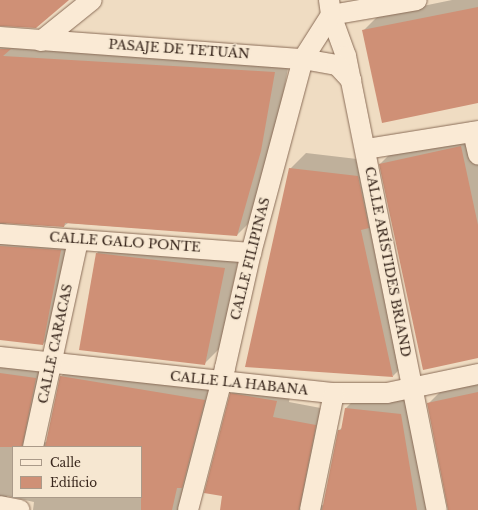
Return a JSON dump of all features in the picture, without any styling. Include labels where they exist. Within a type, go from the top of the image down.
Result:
[{"type":"street","points":[[41,41],[92,0]]},
{"type":"street","points":[[330,8],[417,0]]},
{"type":"street","name":"CALLE FILIPINAS","points":[[188,510],[221,383],[251,253],[303,59],[330,8]]},
{"type":"street","name":"CALLE ARÍSTIDES BRIAND","points":[[330,8],[346,56],[366,149],[411,388],[437,510]]},
{"type":"street","name":"PASAJE DE TETUÁN","points":[[0,37],[303,59],[336,65],[351,80]]},
{"type":"street","points":[[366,149],[476,131],[478,154]]},
{"type":"street","name":"CALLE GALO PONTE","points":[[0,234],[251,253]]},
{"type":"street","name":"CALLE CARACAS","points":[[33,446],[78,240]]},
{"type":"street","name":"CALLE LA HABANA","points":[[0,357],[221,383],[334,393],[387,393],[478,374]]},
{"type":"street","points":[[310,510],[334,393]]},
{"type":"street","points":[[0,506],[19,510],[22,498]]},
{"type":"building","points":[[0,0],[69,0],[36,28],[0,26]]},
{"type":"building","points":[[478,7],[478,103],[382,123],[362,30]]},
{"type":"building","points":[[0,49],[11,49],[3,56],[275,72],[261,151],[237,236],[65,223],[64,227],[0,223]]},
{"type":"building","points":[[461,146],[478,225],[478,358],[423,370],[379,164]]},
{"type":"building","points":[[289,168],[358,176],[369,228],[361,230],[393,377],[245,367]]},
{"type":"building","points":[[0,246],[61,250],[43,345],[0,340]]},
{"type":"building","points":[[96,253],[225,268],[205,365],[79,350]]},
{"type":"building","points":[[0,373],[36,378],[22,446],[0,447]]},
{"type":"building","points":[[60,376],[205,400],[182,488],[177,488],[172,510],[141,510],[142,446],[45,446]]},
{"type":"building","points":[[478,392],[478,510],[448,510],[427,403]]},
{"type":"building","points":[[230,393],[277,401],[273,417],[316,425],[299,510],[220,510],[222,496],[204,493]]},
{"type":"building","points":[[345,408],[401,414],[417,510],[322,510],[338,430],[341,430]]}]
